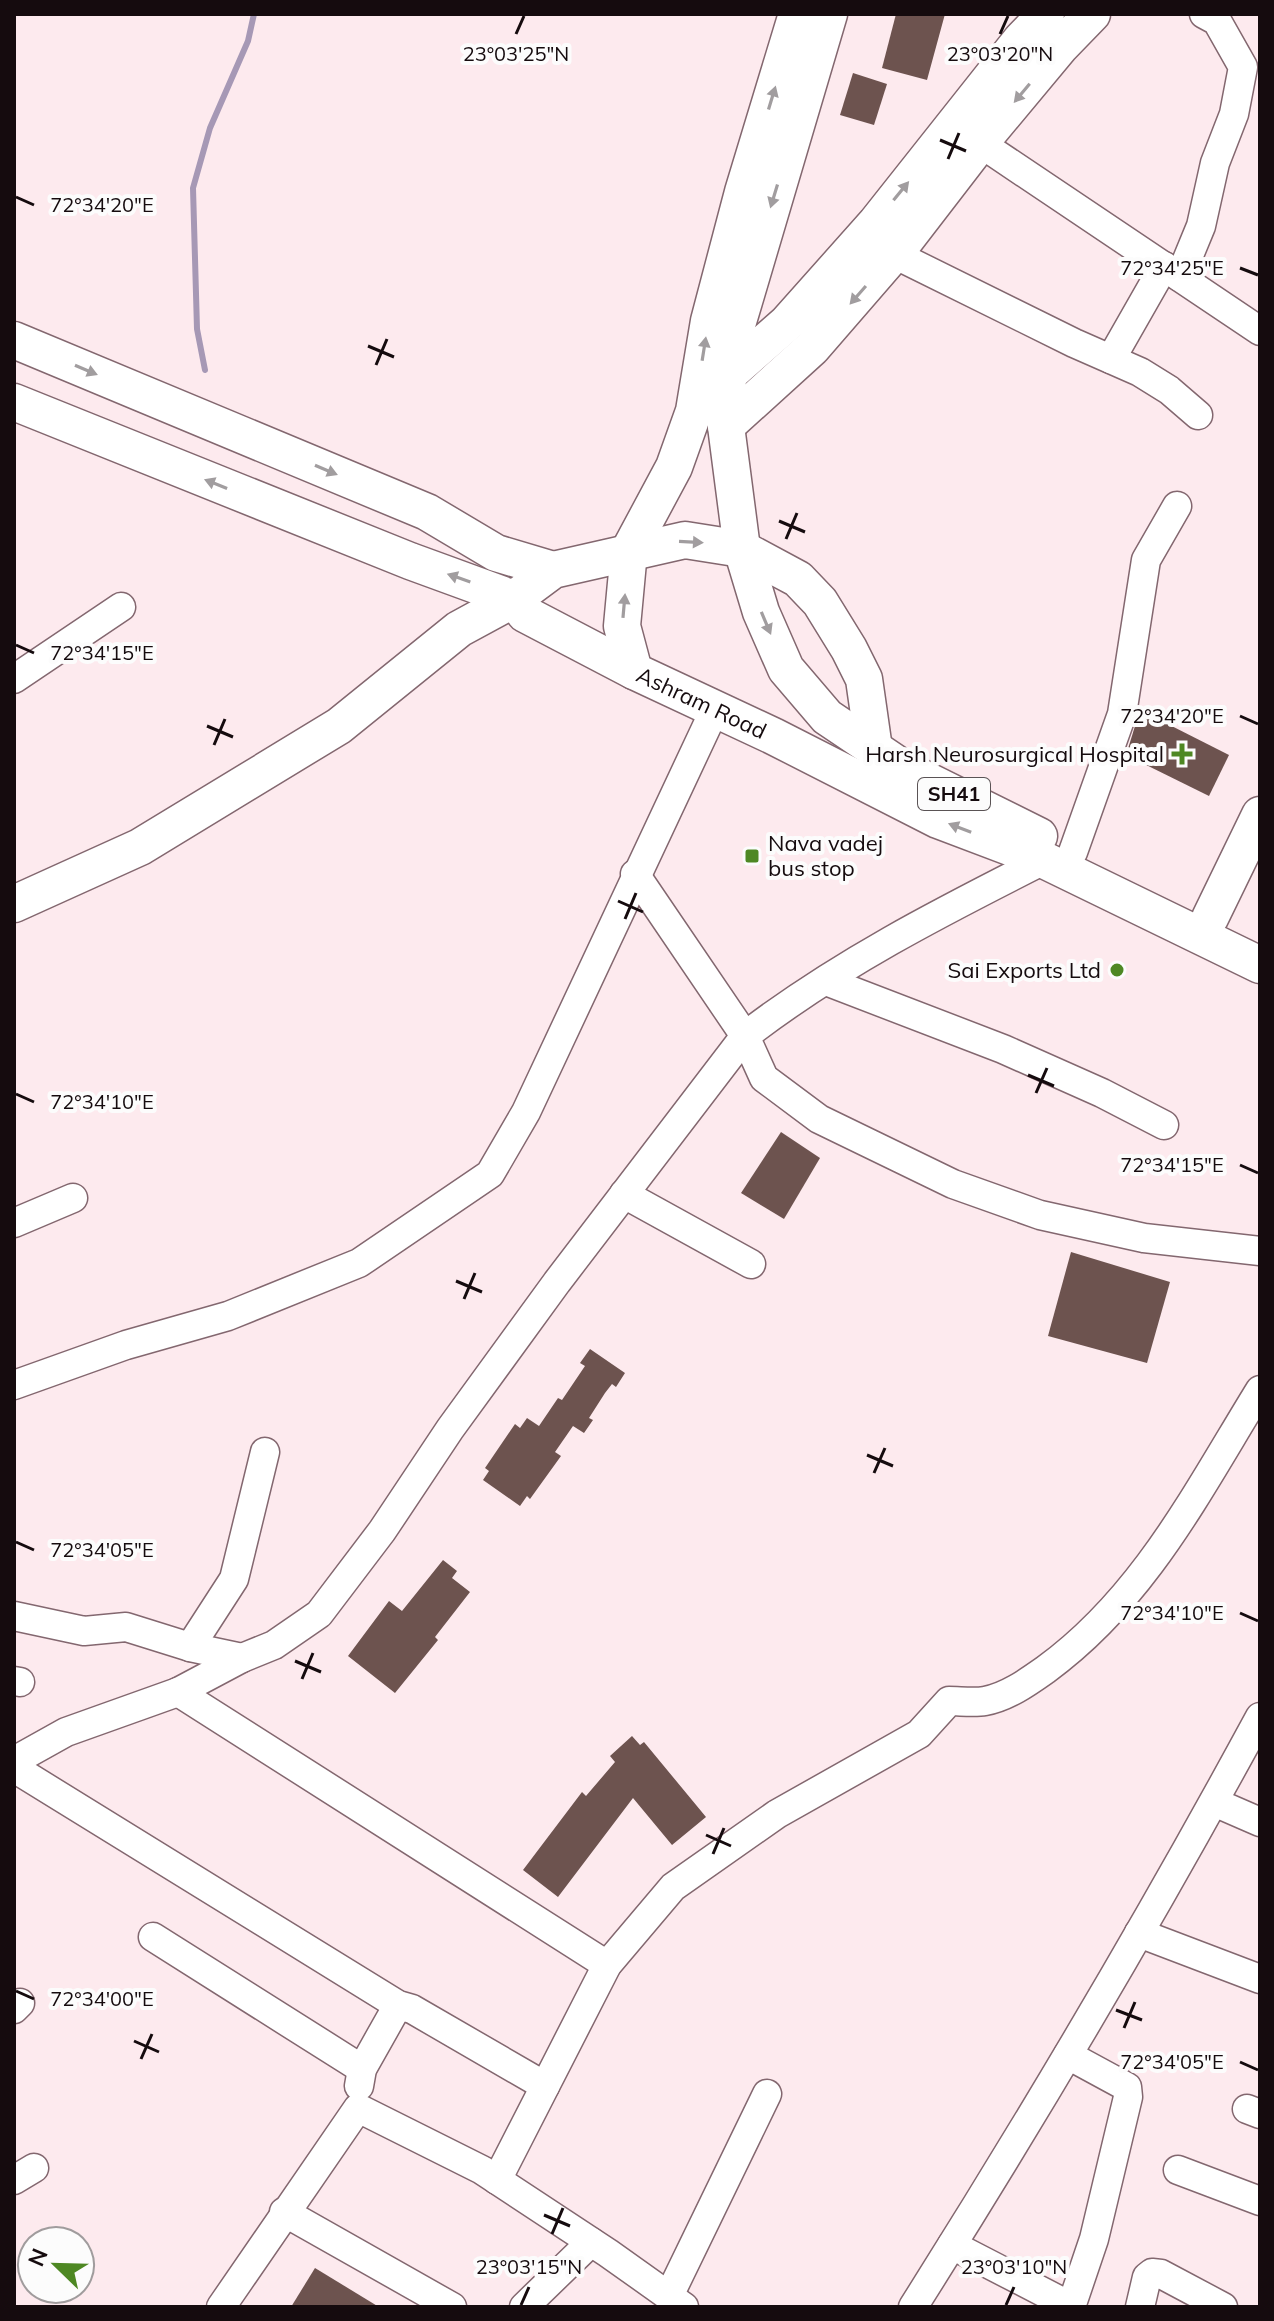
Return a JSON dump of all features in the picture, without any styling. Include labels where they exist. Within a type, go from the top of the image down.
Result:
[{"type":"main road","name":"Ashram Road","points":[[797,14],[743,192],[709,321],[710,418],[761,612],[786,669],[827,717],[904,769],[1260,965]]},
{"type":"main road","points":[[710,418],[728,372],[737,325],[829,14]]},
{"type":"main road","points":[[728,372],[787,323],[876,223],[1021,40],[1046,14]]},
{"type":"main road","points":[[710,418],[812,348],[894,254],[1060,47],[1092,14]]},
{"type":"main road","points":[[14,340],[427,512],[496,553],[553,570],[685,540],[742,549],[798,579],[820,602],[864,679],[874,749]]},
{"type":"main road","points":[[15,404],[520,606],[634,671]]},
{"type":"main road","name":"Ashram Road","points":[[710,418],[674,467],[629,551],[622,626],[634,671],[773,736],[938,820],[1059,856],[1210,918],[1260,943]]},
{"type":"main road","points":[[14,922],[160,853],[348,739],[469,641],[520,606],[553,570]]},
{"type":"main road","points":[[14,904],[140,847],[326,735],[459,629],[520,606]]},
{"type":"main road","points":[[1210,918],[1260,815]]},
{"type":"street","points":[[1111,359],[1201,226],[1215,163],[1251,72],[1217,21],[1204,14]]},
{"type":"street","points":[[980,143],[1260,331]]},
{"type":"street","points":[[894,254],[1140,372],[1169,390],[1198,415]]},
{"type":"street","points":[[14,1761],[66,1732],[178,1692],[274,1645],[319,1614],[382,1531],[450,1429],[557,1282],[745,1036],[785,1005],[936,915],[1059,856],[1122,714],[1146,560],[1177,506]]},
{"type":"street","points":[[14,679],[121,607]]},
{"type":"street","points":[[14,1385],[126,1345],[228,1316],[359,1263],[490,1174],[526,1112],[715,709]]},
{"type":"street","points":[[635,874],[745,1036],[764,1078],[819,1119],[953,1184],[1040,1215],[1144,1238],[1260,1251]]},
{"type":"street","points":[[826,981],[1003,1049],[1102,1093],[1164,1125]]},
{"type":"street","points":[[624,1194],[751,1264]]},
{"type":"street","points":[[14,1223],[73,1198]]},
{"type":"street","points":[[497,2180],[607,1965],[673,1887],[777,1814],[919,1734],[949,1701],[986,1701],[1011,1691],[1023,1686],[1071,1651],[1137,1583],[1165,1544],[1260,1390]]},
{"type":"street","points":[[190,1647],[234,1579],[265,1452]]},
{"type":"street","points":[[14,1616],[84,1631],[126,1627],[190,1647],[242,1658]]},
{"type":"street","points":[[178,1692],[607,1965]]},
{"type":"street","points":[[913,2307],[1068,2055],[1260,1717]]},
{"type":"street","points":[[14,1768],[398,2005],[412,2009],[545,2086]]},
{"type":"street","points":[[1214,1802],[1260,1822]]},
{"type":"street","points":[[1139,1933],[1260,1979]]},
{"type":"street","points":[[153,1937],[362,2069]]},
{"type":"street","points":[[221,2307],[358,2108],[362,2069],[398,2005]]},
{"type":"street","points":[[952,2245],[1072,2307],[1094,2239],[1128,2097],[1127,2087],[1068,2055]]},
{"type":"street","points":[[358,2108],[497,2180],[677,2302],[767,2094]]},
{"type":"street","points":[[1178,2170],[1260,2201]]},
{"type":"street","points":[[284,2212],[452,2307]]},
{"type":"street","points":[[524,2307],[591,2242]]},
{"type":"street","points":[[1140,2307],[1147,2277],[1152,2273],[1161,2274],[1223,2307]]},
{"type":"building","points":[[896,14],[945,14],[927,80],[882,68]]},
{"type":"building","points":[[853,73],[887,84],[874,125],[840,115]]},
{"type":"building","points":[[1140,710],[1229,755],[1209,796],[1126,755]]},
{"type":"building","points":[[781,1132],[820,1158],[784,1219],[741,1193]]},
{"type":"building","points":[[1071,1252],[1170,1282],[1147,1363],[1048,1336]]},
{"type":"building","points":[[590,1349],[625,1373],[616,1387],[612,1384],[605,1393],[589,1418],[593,1420],[584,1433],[573,1426],[555,1452],[561,1456],[530,1499],[527,1496],[520,1506],[483,1480],[489,1471],[485,1468],[515,1424],[520,1428],[527,1418],[539,1426],[558,1398],[562,1400],[585,1366],[580,1363]]},
{"type":"building","points":[[443,1560],[457,1571],[452,1578],[470,1592],[435,1637],[438,1640],[395,1693],[348,1656],[389,1601],[402,1611]]},
{"type":"building","points":[[632,1736],[640,1745],[644,1742],[706,1817],[672,1845],[633,1798],[558,1897],[523,1870],[582,1792],[586,1796],[615,1762],[610,1756]]},
{"type":"building","points":[[315,2268],[379,2307],[291,2307]]},
{"type":"waterway","points":[[205,370],[197,329],[193,188],[210,128],[248,41],[254,14]]},
{"type":"place","name":"Harsh Neurosurgical Hospital","points":[[1182,754]]},
{"type":"place","name":"Nava vadej bus stop","points":[[752,856]]},
{"type":"place","name":"Sai Exports Ltd","points":[[1117,970]]}]
